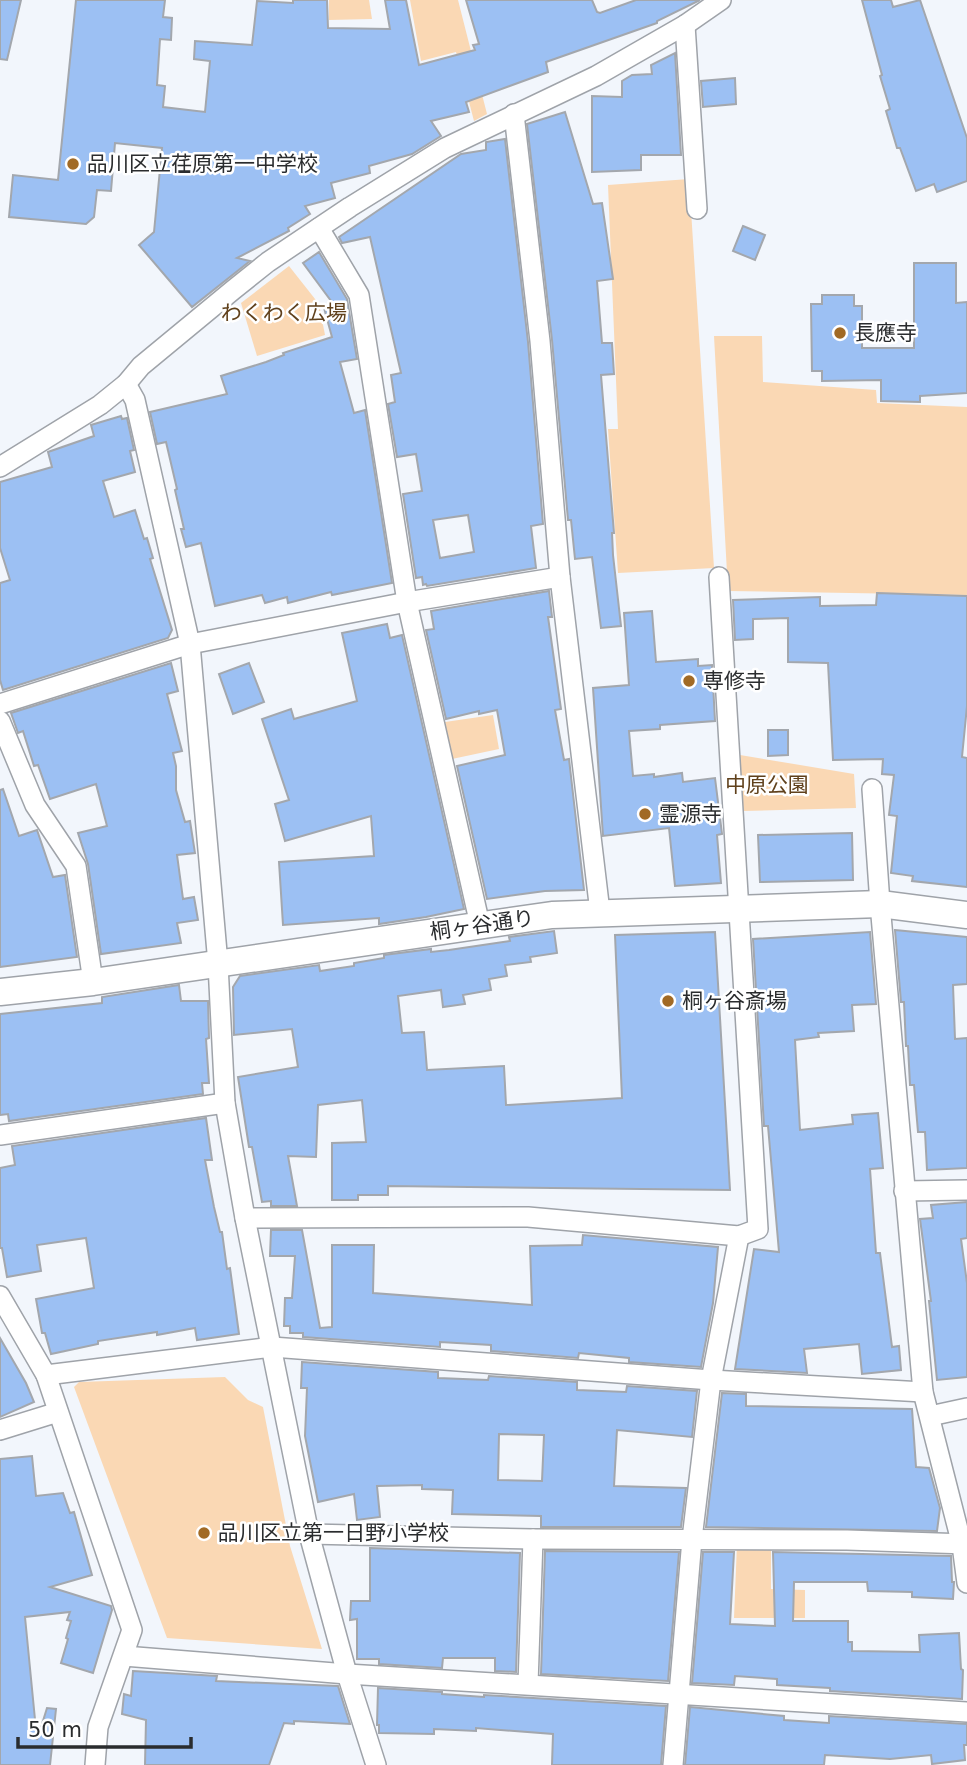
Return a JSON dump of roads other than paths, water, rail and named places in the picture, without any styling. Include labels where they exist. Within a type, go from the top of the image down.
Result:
[{"type":"street","points":[[0,467],[100,405],[126,384],[141,366],[233,289],[319,228],[445,148],[596,76],[685,25],[721,0]]},
{"type":"street","points":[[685,25],[697,209]]},
{"type":"street","points":[[514,114],[540,341],[560,577],[600,912]]},
{"type":"street","points":[[319,228],[359,295],[407,602],[480,925]]},
{"type":"street","points":[[126,384],[135,400],[140,419],[190,644],[218,964],[225,1103],[245,1218],[309,1534],[347,1674],[376,1765]]},
{"type":"street","points":[[0,704],[190,644],[407,602],[560,577]]},
{"type":"street","points":[[245,1218],[528,1217],[739,1236],[758,1229],[719,578]]},
{"type":"street","points":[[0,721],[35,804],[76,866],[93,982]]},
{"type":"street","points":[[872,789],[923,1392],[965,1545],[967,1583]]},
{"type":"street","name":"桐ヶ谷通り","points":[[0,992],[93,982],[552,915],[880,904],[967,915]]},
{"type":"street","points":[[0,1135],[225,1103]]},
{"type":"street","points":[[904,1191],[967,1190]]},
{"type":"street","points":[[673,1765],[692,1539],[711,1380],[739,1236]]},
{"type":"street","points":[[0,1296],[46,1375],[132,1630],[98,1727],[95,1765]]},
{"type":"street","points":[[46,1375],[272,1347],[711,1380],[923,1392]]},
{"type":"street","points":[[930,1416],[967,1408]]},
{"type":"street","points":[[0,1430],[58,1412]]},
{"type":"street","points":[[309,1534],[533,1539],[847,1540],[965,1545]]},
{"type":"street","points":[[528,1684],[533,1539]]},
{"type":"street","points":[[124,1656],[347,1674],[967,1712]]},
{"type":"place","name":"品川区立荏原第一中学校","points":[[73,164]]},
{"type":"place","name":"長應寺","points":[[840,333]]},
{"type":"place","name":"専修寺","points":[[689,681]]},
{"type":"place","name":"霊源寺","points":[[645,814]]},
{"type":"place","name":"桐ヶ谷斎場","points":[[668,1001]]},
{"type":"place","name":"品川区立第一日野小学校","points":[[204,1533]]},
{"type":"park label","name":"わくわく広場","points":[[284,313]]},
{"type":"park label","name":"中原公園","points":[[767,785]]}]
